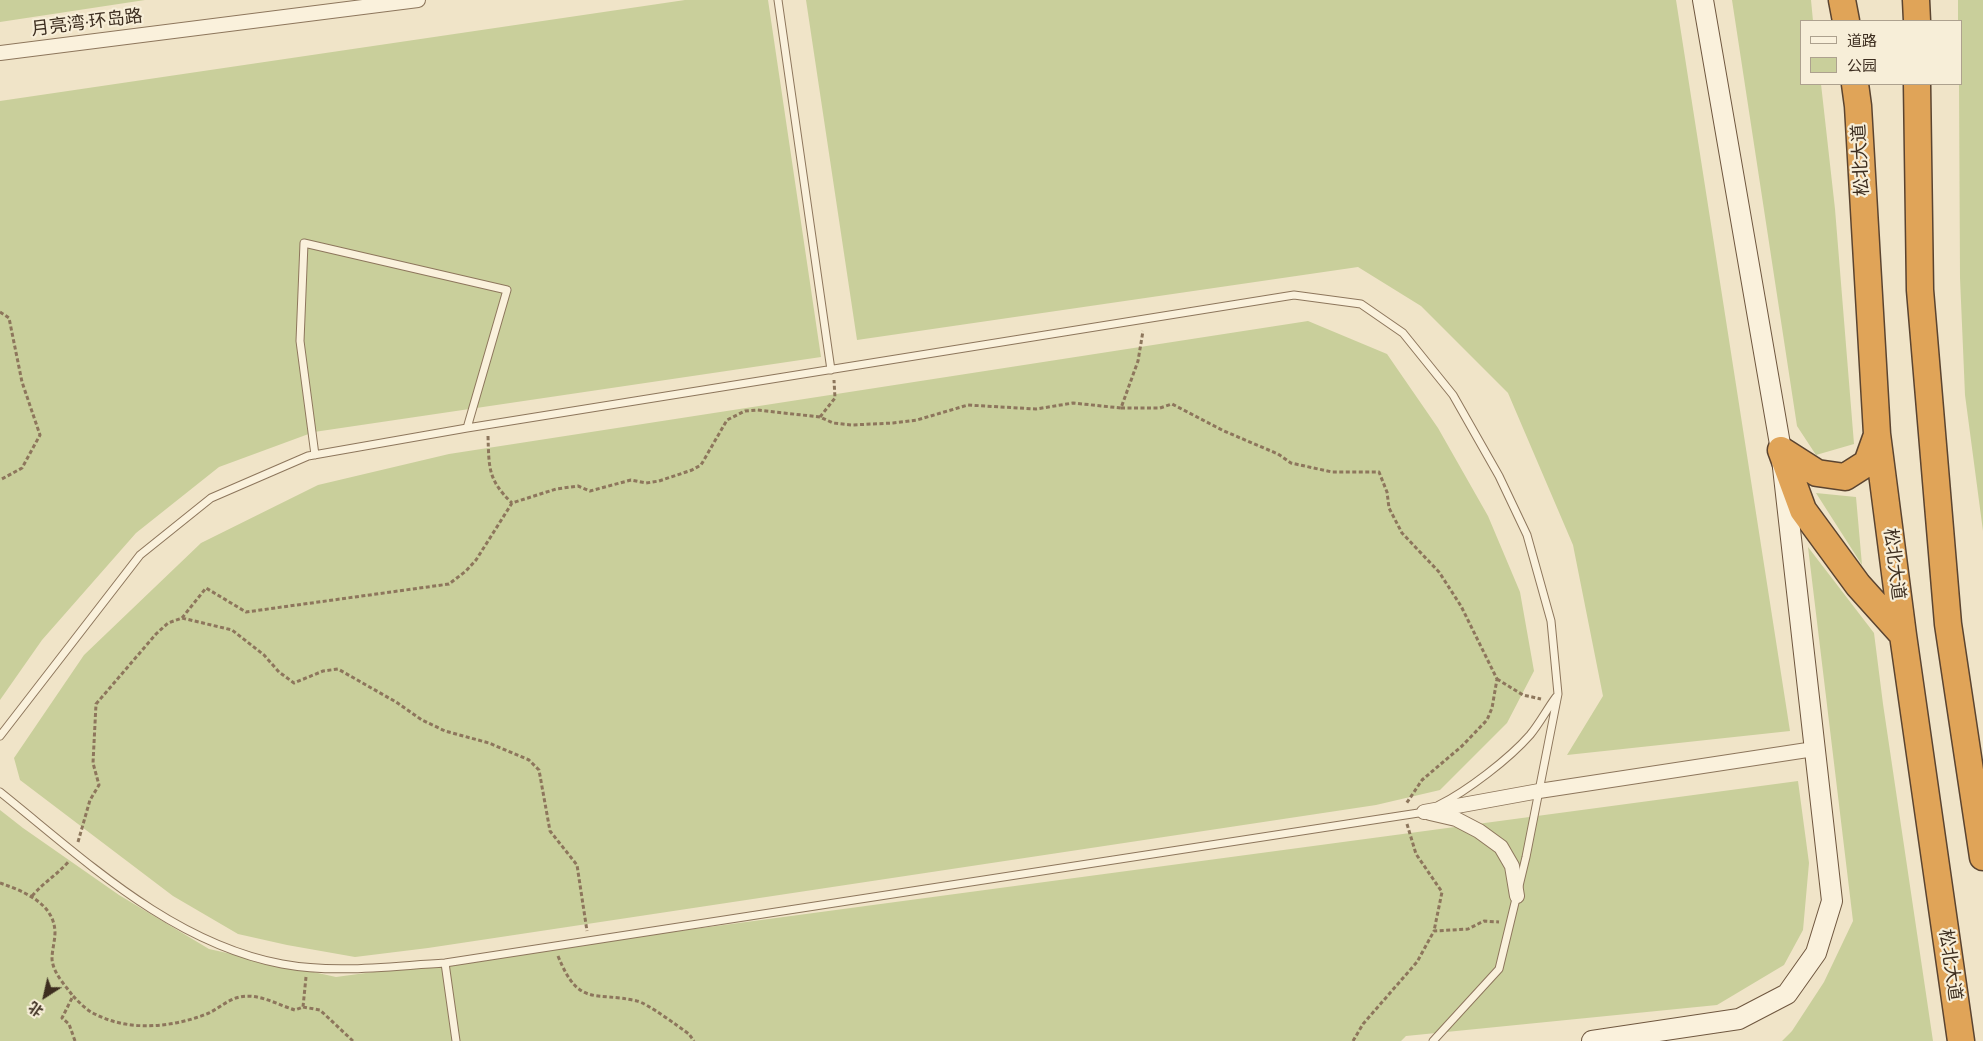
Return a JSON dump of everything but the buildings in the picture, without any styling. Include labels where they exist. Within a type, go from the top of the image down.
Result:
[{"type":"highway","points":[[1842,0],[1846,20]]},
{"type":"highway","points":[[1916,0],[1917,20]]},
{"type":"highway","name":"松北大道","points":[[1855,85],[1858,106],[1877,434],[1903,635],[1961,1041]]},
{"type":"highway","points":[[1918,85],[1920,290],[1947,614],[1983,857]]},
{"type":"highway","points":[[1781,450],[1817,473],[1845,477],[1867,463],[1877,434]]},
{"type":"highway","points":[[1781,450],[1803,510],[1858,585],[1903,635]]},
{"type":"street","name":"月亮湾·环岛路","points":[[0,53],[418,0]]},
{"type":"street","points":[[1592,1041],[1739,1019],[1788,994],[1816,953],[1832,901],[1781,450],[1703,0]]},
{"type":"street","points":[[1424,812],[1539,791],[1814,749]]},
{"type":"street","points":[[1424,812],[1456,819],[1479,831],[1501,847],[1512,866],[1517,896]]},
{"type":"lane","points":[[778,0],[831,370]]},
{"type":"lane","points":[[315,455],[300,341],[304,243],[508,290],[467,428]]},
{"type":"lane","points":[[0,736],[140,555],[210,498],[308,456],[467,428],[1294,295],[1361,304],[1403,333],[1453,395],[1499,476],[1527,535],[1551,621],[1558,694],[1517,896],[1499,969],[1433,1041]]},
{"type":"lane","points":[[0,792],[122,890],[162,915],[222,946],[282,964],[347,970],[445,963],[1424,812],[1456,797],[1494,767],[1530,735],[1558,694]]},
{"type":"lane","points":[[445,963],[456,1041]]},
{"type":"path","points":[[0,312],[9,318],[22,382],[40,435],[22,468],[0,480]]},
{"type":"path","points":[[1121,408],[1138,361],[1142,341],[1143,319]]},
{"type":"path","points":[[820,417],[835,398],[835,385],[831,370]]},
{"type":"path","points":[[32,896],[41,884],[60,872],[76,853],[90,800],[99,785],[93,763],[96,704],[156,634],[168,623],[182,618],[206,588],[246,612],[449,584],[466,571],[476,560],[512,503],[556,489],[578,486],[590,490],[631,480],[646,483],[659,482],[692,470],[701,465],[727,420],[746,411],[820,417],[833,423],[852,425],[916,420],[968,405],[1036,409],[1073,403],[1121,408],[1160,408],[1172,404],[1224,431],[1278,454],[1291,463],[1332,472],[1380,472],[1387,492],[1389,508],[1402,534],[1439,572],[1461,606],[1497,679],[1523,695],[1552,702]]},
{"type":"path","points":[[488,425],[490,472],[501,492],[512,503]]},
{"type":"path","points":[[182,618],[232,630],[294,684],[323,671],[338,669],[396,702],[422,720],[445,731],[489,743],[529,760],[539,770],[550,831],[577,865],[589,940]]},
{"type":"path","points":[[1352,1041],[1363,1024],[1417,962],[1434,931],[1442,892],[1416,854],[1404,815],[1407,801],[1422,780],[1462,746],[1487,720],[1492,708],[1497,679]]},
{"type":"path","points":[[0,883],[32,896],[52,918],[55,932],[52,960],[58,976],[85,1009],[97,1016],[128,1025],[142,1026],[171,1023],[200,1016],[238,997],[251,996],[295,1010],[303,1007],[320,1010],[353,1041]]},
{"type":"path","points":[[1434,931],[1468,929],[1484,921],[1510,923]]},
{"type":"path","points":[[554,946],[563,968],[572,983],[587,994],[639,1001],[689,1034],[694,1041]]},
{"type":"path","points":[[303,1007],[308,966]]},
{"type":"path","points":[[73,996],[62,1018],[69,1024],[75,1041]]},
{"type":"green space","points":[[0,0],[145,0],[0,22]]},
{"type":"green space","points":[[685,0],[768,0],[821,357],[314,432],[219,467],[136,533],[42,640],[0,700],[0,101]]},
{"type":"green space","points":[[806,0],[1676,0],[1790,731],[1567,755],[1603,696],[1573,545],[1508,393],[1421,306],[1358,267],[857,340]]},
{"type":"green space","points":[[1732,0],[1811,0],[1813,20],[1800,20],[1800,85],[1821,85],[1835,209],[1854,444],[1816,455],[1797,426]]},
{"type":"green space","points":[[1958,0],[1983,0],[1983,531],[1965,395],[1960,278],[1959,85],[1963,85],[1963,20],[1958,20]]},
{"type":"green space","points":[[1308,321],[1387,354],[1438,428],[1488,516],[1520,592],[1534,671],[1507,723],[1440,790],[1376,805],[428,948],[355,957],[238,934],[173,896],[20,780],[14,758],[84,655],[201,543],[318,485],[449,454]]},
{"type":"green space","points":[[1816,493],[1856,497],[1862,565]]},
{"type":"green space","points":[[1808,547],[1874,633],[1933,1041],[1782,1041],[1792,1031],[1824,982],[1853,921]]},
{"type":"green space","points":[[1798,781],[1809,863],[1803,930],[1784,965],[1717,1005],[1406,1036],[1401,1041],[0,1041],[0,810],[119,895],[209,949],[336,977]]}]
